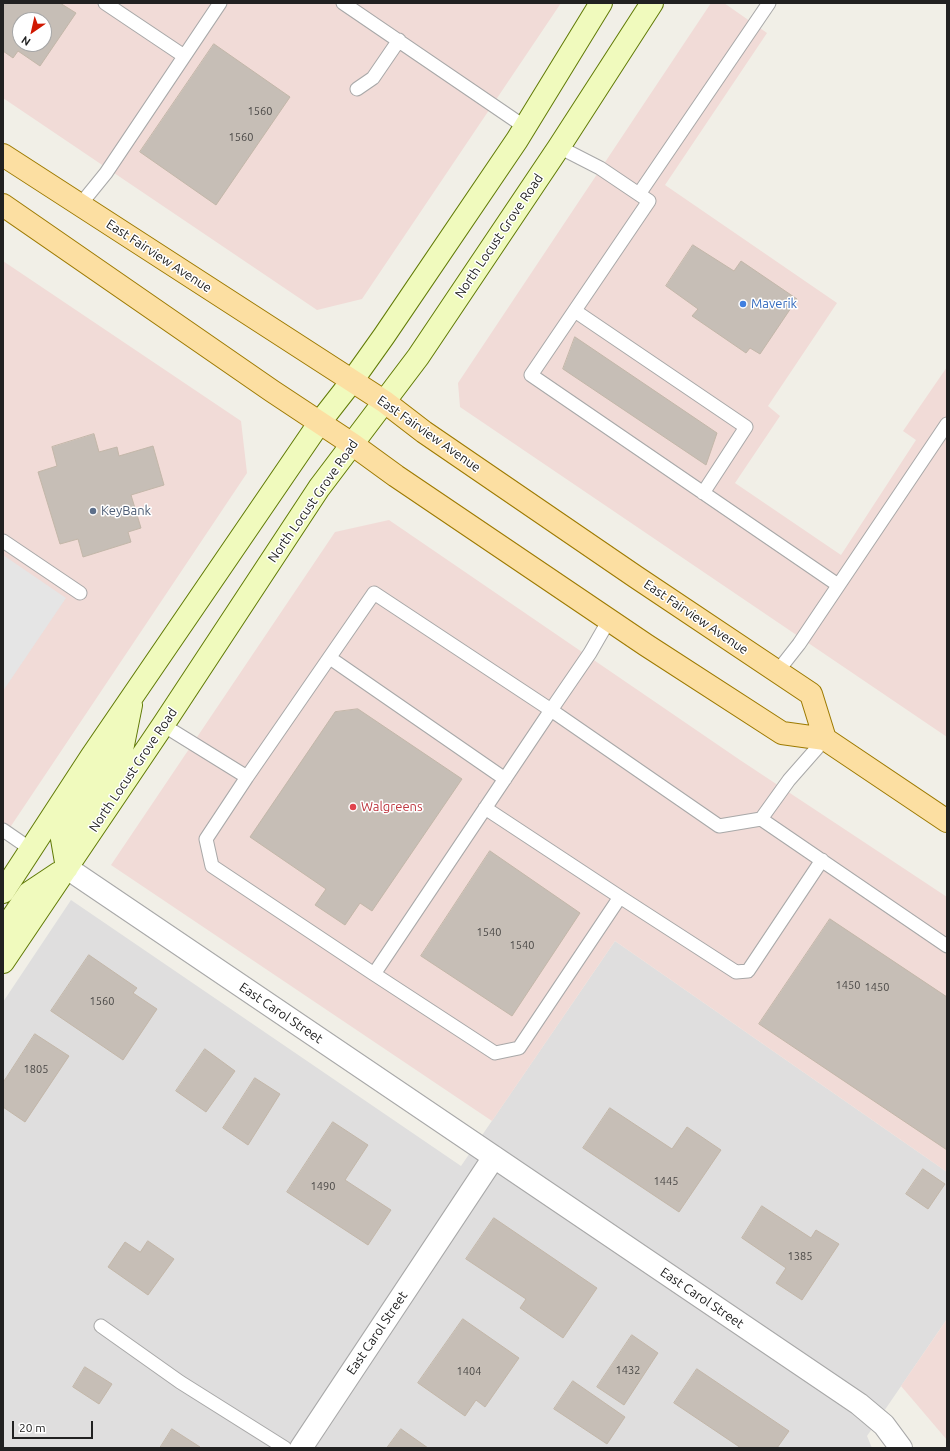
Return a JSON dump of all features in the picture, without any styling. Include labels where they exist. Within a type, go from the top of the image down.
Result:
[{"type":"main road","points":[[3,892],[32,850],[91,756],[320,422],[352,381],[525,127],[601,3]]},
{"type":"main road","name":"North Locust Grove Road","points":[[3,962],[163,725],[319,488],[418,357],[559,147],[652,3]]},
{"type":"main road","name":"East Fairview Avenue","points":[[3,155],[385,402],[424,432],[811,694],[825,740]]},
{"type":"main road","points":[[3,205],[352,444],[402,481],[608,620],[782,733],[825,740],[947,821]]},
{"type":"main road","points":[[3,932],[29,893],[67,868],[62,839],[124,745],[132,698]]},
{"type":"street","name":"East Carol Street","points":[[67,868],[859,1404],[884,1425],[901,1448]]},
{"type":"street","name":"East Carol Street","points":[[301,1448],[494,1157]]},
{"type":"lane","points":[[105,3],[184,56]]},
{"type":"lane","points":[[80,205],[106,173],[220,3]]},
{"type":"lane","points":[[343,3],[525,127]]},
{"type":"lane","points":[[640,194],[768,3]]},
{"type":"lane","points":[[357,89],[373,78],[398,40]]},
{"type":"lane","points":[[559,147],[600,168],[649,201],[531,375],[838,585]]},
{"type":"lane","points":[[575,311],[746,427],[703,493]]},
{"type":"lane","points":[[777,672],[799,644],[947,424]]},
{"type":"lane","points":[[3,541],[80,593]]},
{"type":"lane","points":[[620,898],[519,1048],[495,1053],[212,866],[206,839],[374,593],[551,710],[719,826],[761,819],[947,946]]},
{"type":"lane","points":[[374,974],[590,653],[608,620]]},
{"type":"lane","points":[[330,658],[505,779]]},
{"type":"lane","points":[[163,725],[247,777]]},
{"type":"lane","points":[[761,819],[789,780],[825,740]]},
{"type":"lane","points":[[485,808],[620,898],[736,972],[748,971],[822,860]]},
{"type":"lane","points":[[3,830],[32,850]]},
{"type":"lane","points":[[101,1326],[180,1382],[285,1448]]},
{"type":"shaded area","points":[[3,3],[561,3],[362,299],[317,310],[3,98]]},
{"type":"shaded area","points":[[711,3],[724,3],[767,33],[665,185],[837,303],[768,406],[780,416],[735,483],[841,555],[916,440],[903,431],[947,367],[947,737],[460,407],[458,383]]},
{"type":"shaded area","points":[[3,261],[241,421],[247,473],[3,838]]},
{"type":"shaded area","points":[[389,520],[740,760],[947,897],[947,1172],[615,941],[492,1121],[111,865],[335,532]]},
{"type":"shaded area","points":[[3,555],[66,598],[3,691]]},
{"type":"shaded area","points":[[71,900],[461,1166],[615,941],[947,1172],[947,1319],[867,1436],[872,1448],[3,1448],[3,1002]]},
{"type":"shaded area","points":[[947,1319],[947,1440],[901,1386]]},
{"type":"building","points":[[3,3],[60,3],[76,13],[52,48],[52,12],[12,12],[12,52],[17,52],[13,58],[3,51]]},
{"type":"building","points":[[214,44],[290,97],[216,205],[140,152]]},
{"type":"building","points":[[19,52],[50,52],[40,66]]},
{"type":"building","name":"Maverik","points":[[693,245],[734,271],[741,261],[797,299],[760,354],[750,348],[746,353],[692,316],[698,309],[666,286]]},
{"type":"building","points":[[575,337],[717,433],[706,465],[563,369]]},
{"type":"building","name":"KeyBank","points":[[94,434],[99,452],[117,447],[119,456],[153,446],[164,485],[131,495],[141,528],[128,532],[131,542],[83,557],[78,539],[60,544],[38,472],[57,466],[52,447]]},
{"type":"building","name":"Walgreens","points":[[358,709],[462,779],[372,911],[360,903],[345,925],[315,905],[326,889],[250,837],[335,712]]},
{"type":"building","points":[[490,851],[580,913],[512,1016],[421,956]]},
{"type":"building","points":[[830,919],[947,997],[947,1150],[759,1024]]},
{"type":"building","points":[[89,955],[137,988],[133,993],[157,1009],[123,1060],[51,1011]]},
{"type":"building","points":[[35,1034],[69,1056],[25,1122],[3,1107],[3,1083]]},
{"type":"building","points":[[205,1049],[235,1071],[206,1112],[176,1091]]},
{"type":"building","points":[[255,1078],[280,1094],[248,1145],[223,1128]]},
{"type":"building","points":[[610,1108],[672,1149],[687,1127],[721,1150],[679,1212],[583,1148]]},
{"type":"building","points":[[333,1122],[368,1145],[345,1180],[391,1210],[368,1245],[287,1192]]},
{"type":"building","points":[[923,1169],[945,1184],[928,1209],[906,1194]]},
{"type":"building","points":[[762,1206],[811,1238],[816,1230],[839,1244],[802,1300],[776,1283],[786,1268],[742,1238]]},
{"type":"building","points":[[494,1218],[597,1288],[563,1338],[520,1308],[526,1299],[466,1259]]},
{"type":"building","points":[[148,1241],[174,1259],[148,1295],[108,1267],[125,1242],[140,1252]]},
{"type":"building","points":[[463,1319],[519,1358],[485,1407],[476,1400],[465,1416],[418,1383]]},
{"type":"building","points":[[632,1335],[658,1353],[624,1405],[597,1387]]},
{"type":"building","points":[[85,1367],[112,1384],[99,1404],[73,1387]]},
{"type":"building","points":[[697,1369],[789,1431],[777,1448],[741,1448],[674,1403]]},
{"type":"building","points":[[573,1381],[625,1417],[607,1444],[554,1409]]},
{"type":"building","points":[[172,1429],[200,1447],[160,1448]]},
{"type":"building","points":[[401,1429],[428,1448],[387,1448]]},
{"type":"place","name":"Maverik","points":[[743,304]]},
{"type":"place","name":"KeyBank","points":[[93,511]]},
{"type":"place","name":"Walgreens","points":[[353,807]]}]
